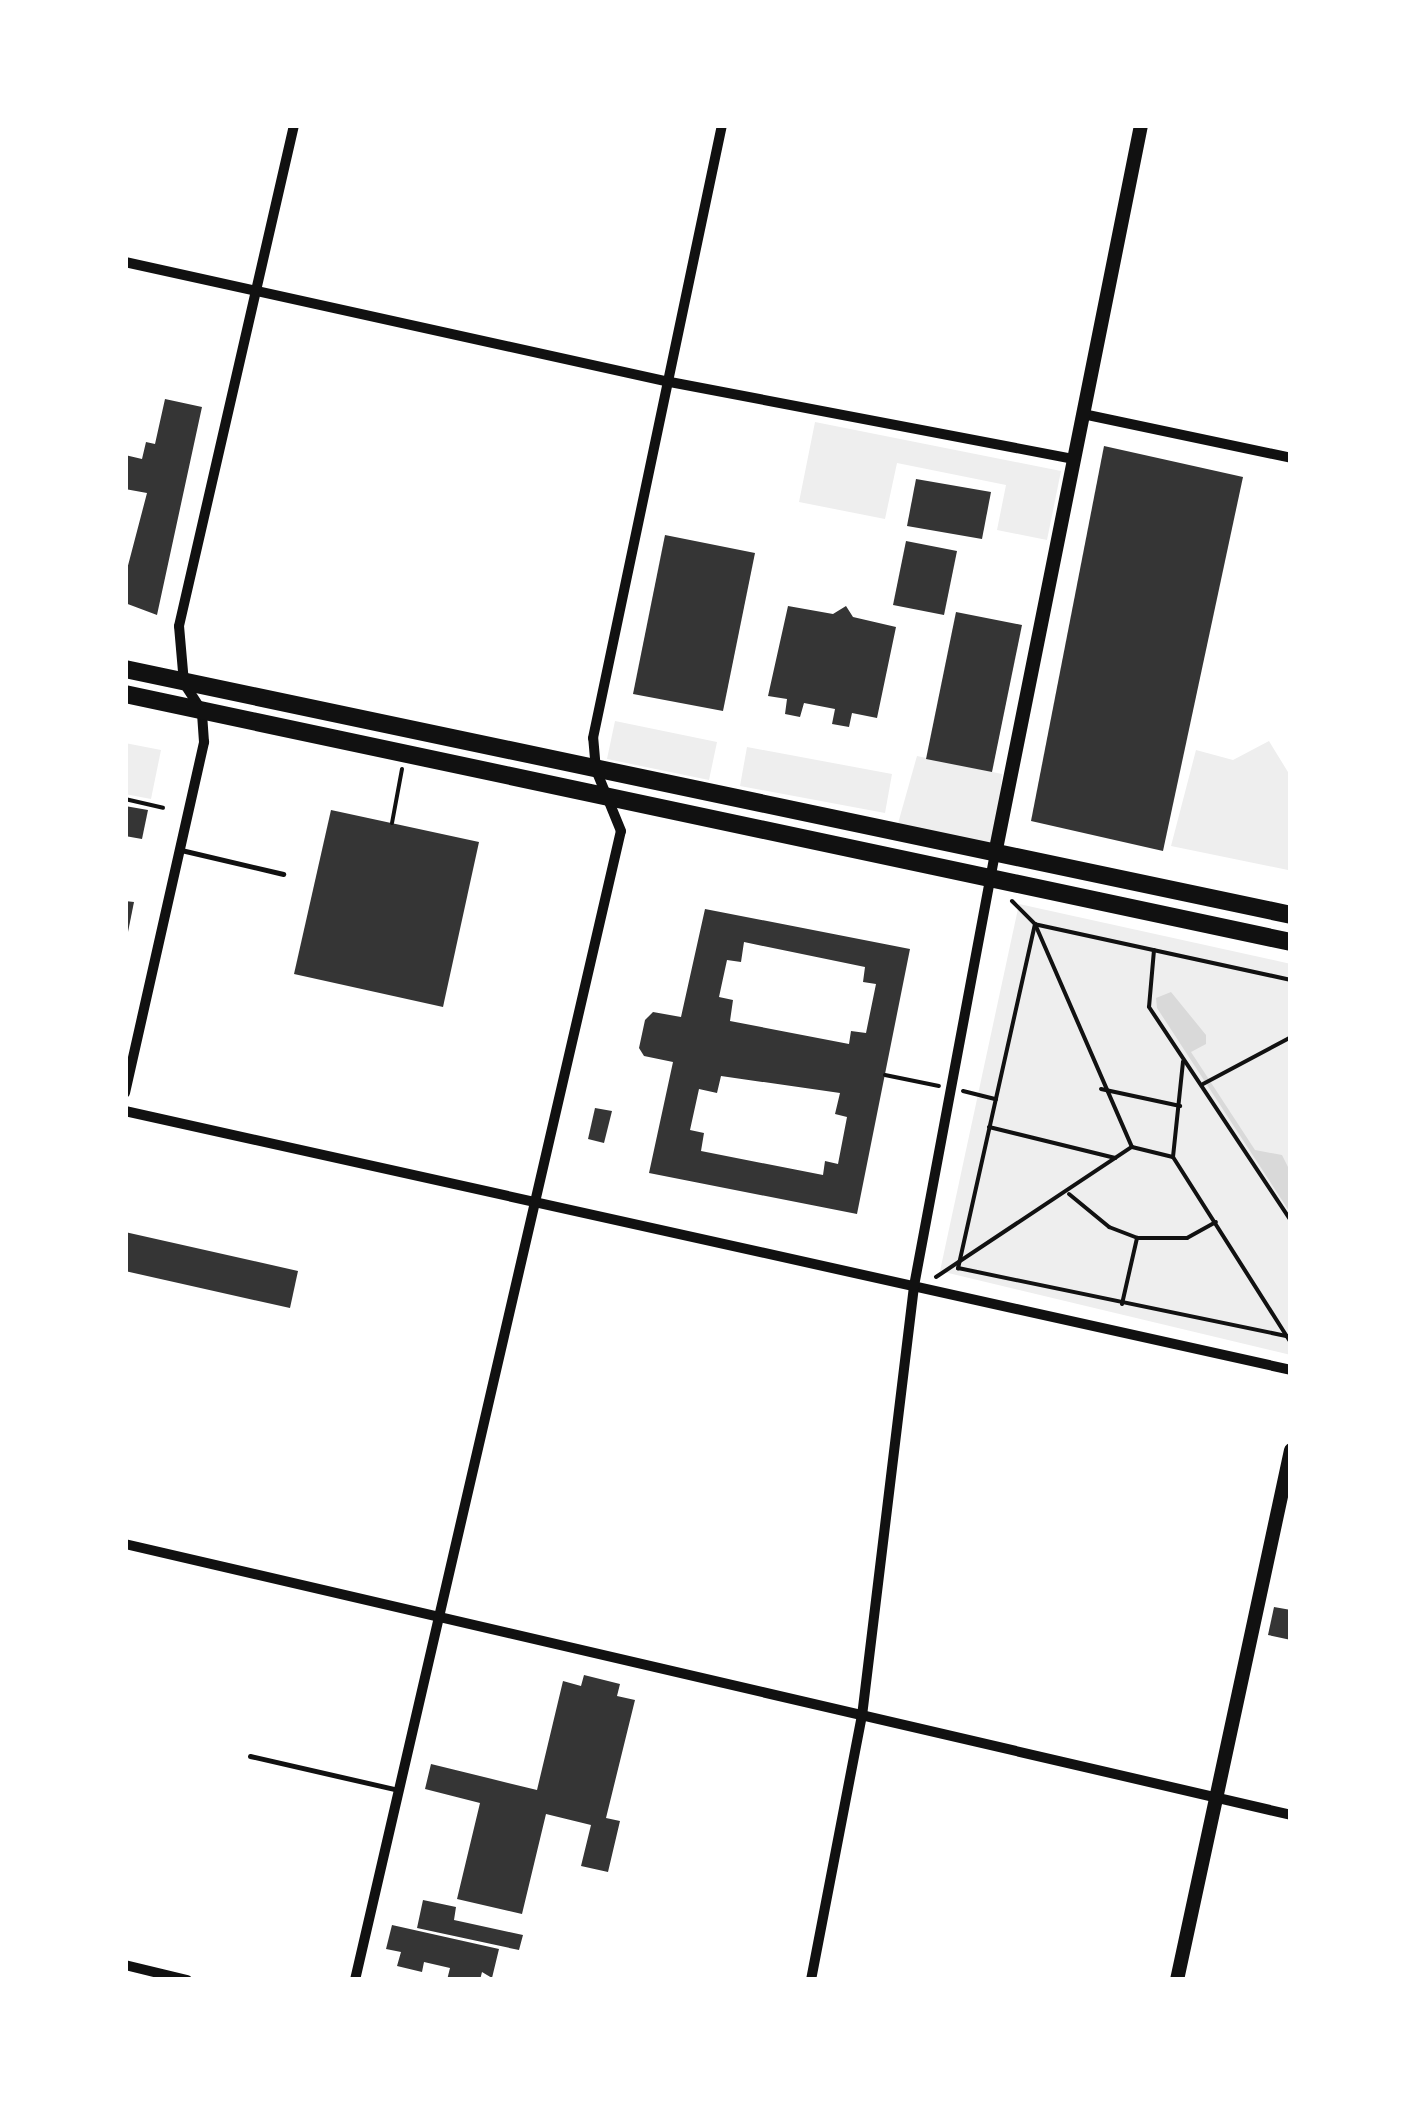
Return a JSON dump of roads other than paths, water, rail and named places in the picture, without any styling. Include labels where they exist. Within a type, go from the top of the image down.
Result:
[{"type":"main road","points":[[125,669],[1291,915]]},
{"type":"main road","points":[[125,694],[1291,942]]},
{"type":"street","points":[[125,1093],[204,742],[202,712],[184,683],[179,626],[294,125]]},
{"type":"street","points":[[355,1980],[621,831],[614,801],[596,770],[593,738],[722,125]]},
{"type":"street","points":[[811,1980],[862,1716],[914,1286],[990,881],[1141,125]]},
{"type":"street","points":[[125,262],[256,294],[670,382],[1073,459]]},
{"type":"street","points":[[1083,414],[1291,458]]},
{"type":"street","points":[[125,1110],[536,1206],[1291,1370]]},
{"type":"street","points":[[1177,1980],[1291,1450]]},
{"type":"street","points":[[125,1544],[1291,1815]]},
{"type":"street","points":[[125,1965],[187,1980]]},
{"type":"lane","points":[[178,849],[283,874]]},
{"type":"lane","points":[[250,1756],[400,1790]]}]
